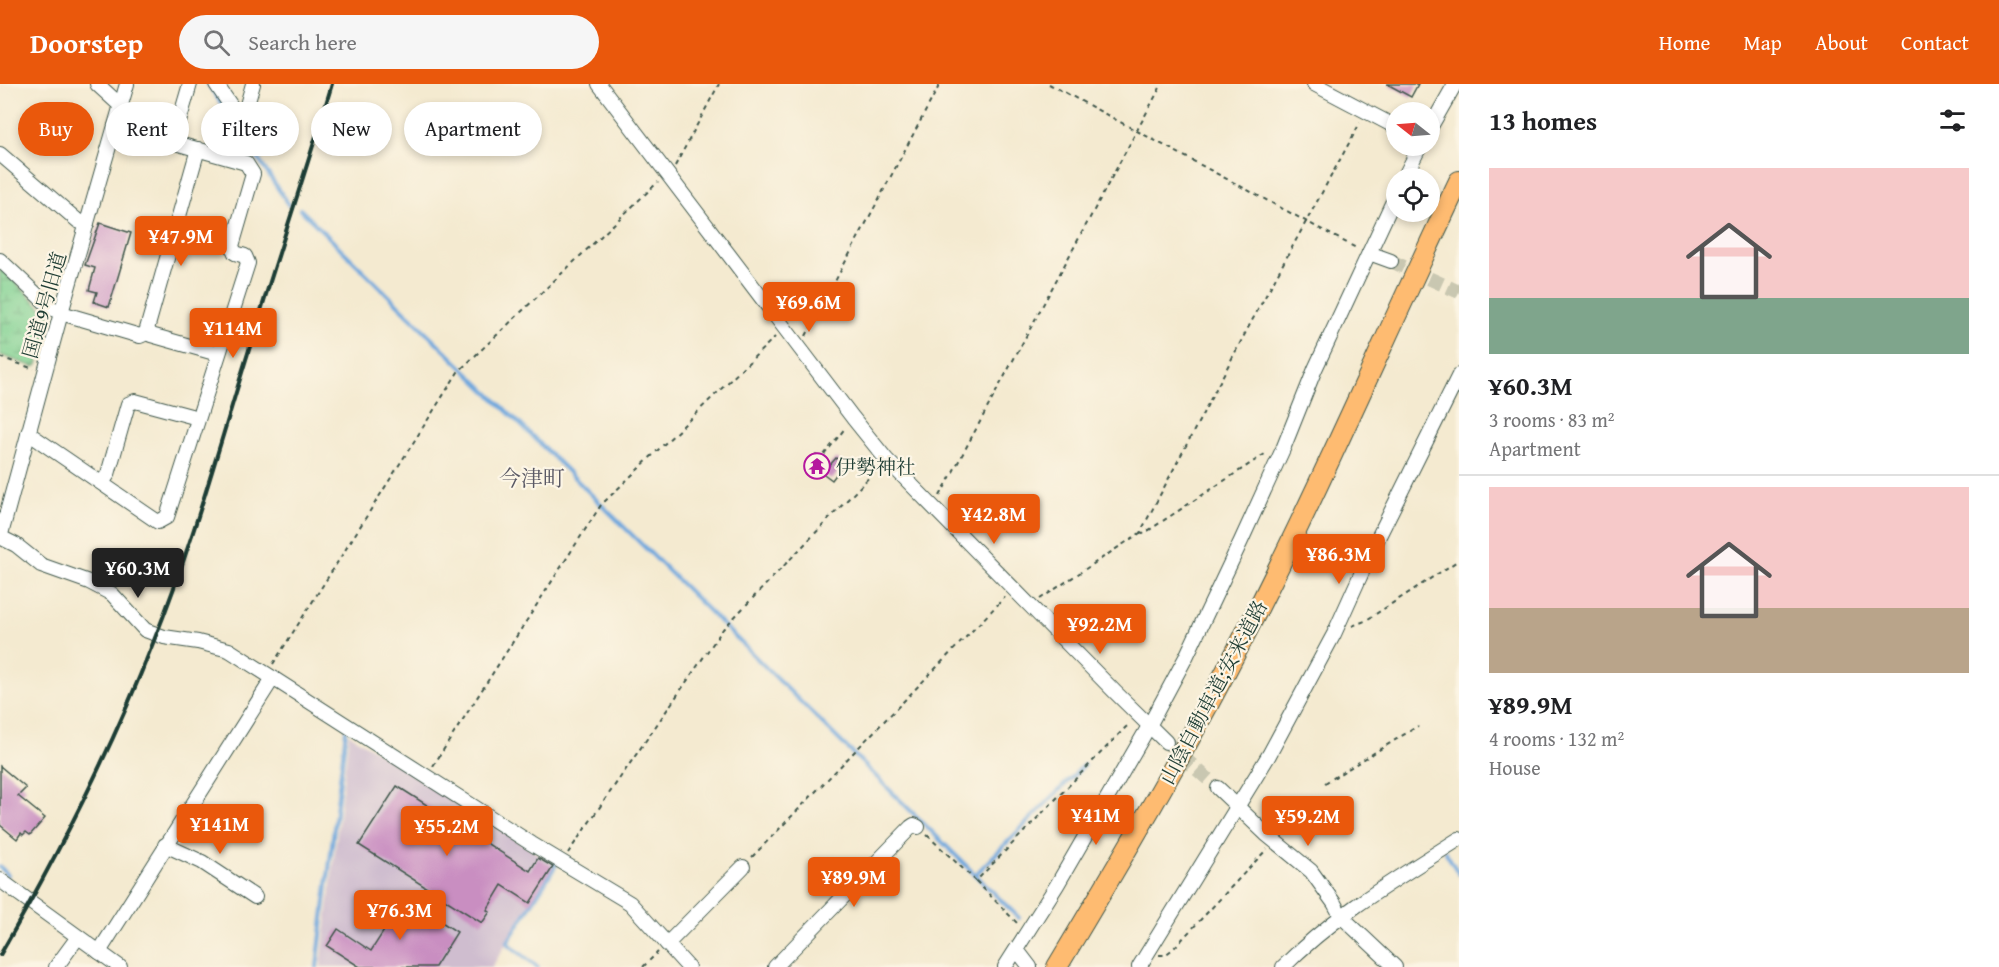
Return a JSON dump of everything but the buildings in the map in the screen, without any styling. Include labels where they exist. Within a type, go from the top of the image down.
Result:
[{"type":"highway","name":"山陰自動車道;安来道路","points":[[1062,966],[1190,739],[1239,646],[1277,570],[1459,181]]},
{"type":"highway","name":"山陰自動車道;安来道路","points":[[1062,966],[1163,802],[1245,650],[1284,573],[1459,198]]},
{"type":"street","points":[[97,84],[117,102]]},
{"type":"street","name":"国道9号旧道","points":[[122,102],[127,84]]},
{"type":"street","points":[[185,102],[190,84]]},
{"type":"street","points":[[216,84],[240,119],[243,119],[253,84]]},
{"type":"street","points":[[599,84],[886,459],[1166,741]]},
{"type":"street","points":[[1314,84],[1386,122]]},
{"type":"street","points":[[1440,110],[1455,84]]},
{"type":"street","points":[[28,433],[158,522],[167,517],[248,263],[245,256],[235,253],[232,246],[253,174],[246,163],[189,146]]},
{"type":"street","points":[[198,149],[147,329],[151,335],[218,354]]},
{"type":"street","points":[[0,154],[78,221],[87,224]]},
{"type":"street","name":"国道9号旧道","points":[[0,537],[106,156]]},
{"type":"street","points":[[1005,967],[1027,933],[1145,722],[1186,657],[1283,449],[1365,251],[1386,213]]},
{"type":"street","points":[[1365,251],[1391,261]]},
{"type":"street","points":[[0,260],[50,307],[61,313],[140,336],[149,332]]},
{"type":"street","points":[[1139,967],[1269,755],[1334,634],[1371,552],[1459,375]]},
{"type":"street","points":[[102,483],[108,474],[128,404],[135,400],[198,418]]},
{"type":"street","points":[[0,537],[16,545],[41,565],[90,582],[112,594],[145,630],[164,637],[225,648],[270,676],[561,862],[630,903],[688,967]]},
{"type":"street","points":[[99,952],[270,676]]},
{"type":"street","points":[[1218,788],[1311,871],[1341,916],[1395,967]]},
{"type":"street","points":[[776,967],[911,827],[914,825],[918,827]]},
{"type":"street","points":[[1283,967],[1317,934],[1341,916],[1459,839]]},
{"type":"street","points":[[165,845],[202,862],[255,897]]},
{"type":"street","points":[[667,944],[742,867]]},
{"type":"street","points":[[0,880],[120,967]]},
{"type":"street","points":[[56,967],[78,937]]},
{"type":"street","points":[[1017,950],[1030,967]]},
{"type":"path","points":[[270,676],[458,372],[674,168],[719,84]]},
{"type":"path","points":[[798,345],[803,340],[940,84]]},
{"type":"path","points":[[1048,84],[1306,223],[1365,251]]},
{"type":"path","points":[[934,507],[1162,84]]},
{"type":"path","points":[[1140,533],[1366,111]]},
{"type":"path","points":[[426,776],[601,505],[785,327]]},
{"type":"path","points":[[0,357],[40,371]]},
{"type":"path","points":[[824,455],[853,418]]},
{"type":"path","points":[[1030,606],[1270,451],[1283,449]]},
{"type":"path","points":[[561,862],[723,629],[886,459]]},
{"type":"path","points":[[1365,621],[1459,560]]},
{"type":"path","points":[[742,867],[1013,588]]},
{"type":"path","points":[[976,881],[1125,727],[1145,722]]},
{"type":"path","points":[[1325,783],[1418,726]]},
{"type":"path","points":[[918,827],[1027,933]]},
{"type":"path","points":[[1154,953],[1162,956],[1173,949],[1275,841]]},
{"type":"path","points":[[643,967],[667,944]]},
{"type":"shaded area","points":[[349,734],[555,865],[492,967],[321,967]]},
{"type":"green space","points":[[0,268],[51,318],[37,365],[34,367],[0,355]]},
{"type":"waterway","points":[[208,84],[289,205]]},
{"type":"waterway","points":[[300,209],[1019,918]]},
{"type":"waterway","points":[[317,967],[346,730]]},
{"type":"waterway","points":[[975,875],[1084,765]]},
{"type":"waterway","points":[[1445,851],[1459,874]]},
{"type":"waterway","points":[[538,967],[507,943],[556,865],[555,863]]},
{"type":"waterway","points":[[0,867],[8,875]]},
{"type":"tunnel","points":[[1391,261],[1459,292]]},
{"type":"tunnel","points":[[1166,742],[1218,788]]},
{"type":"railway","points":[[0,955],[63,841],[101,763],[120,723],[167,608],[204,499],[332,84]]},
{"type":"place","name":"伊勢神社","points":[[817,466]]},
{"type":"district","name":"今津町","points":[[532,478]]}]
